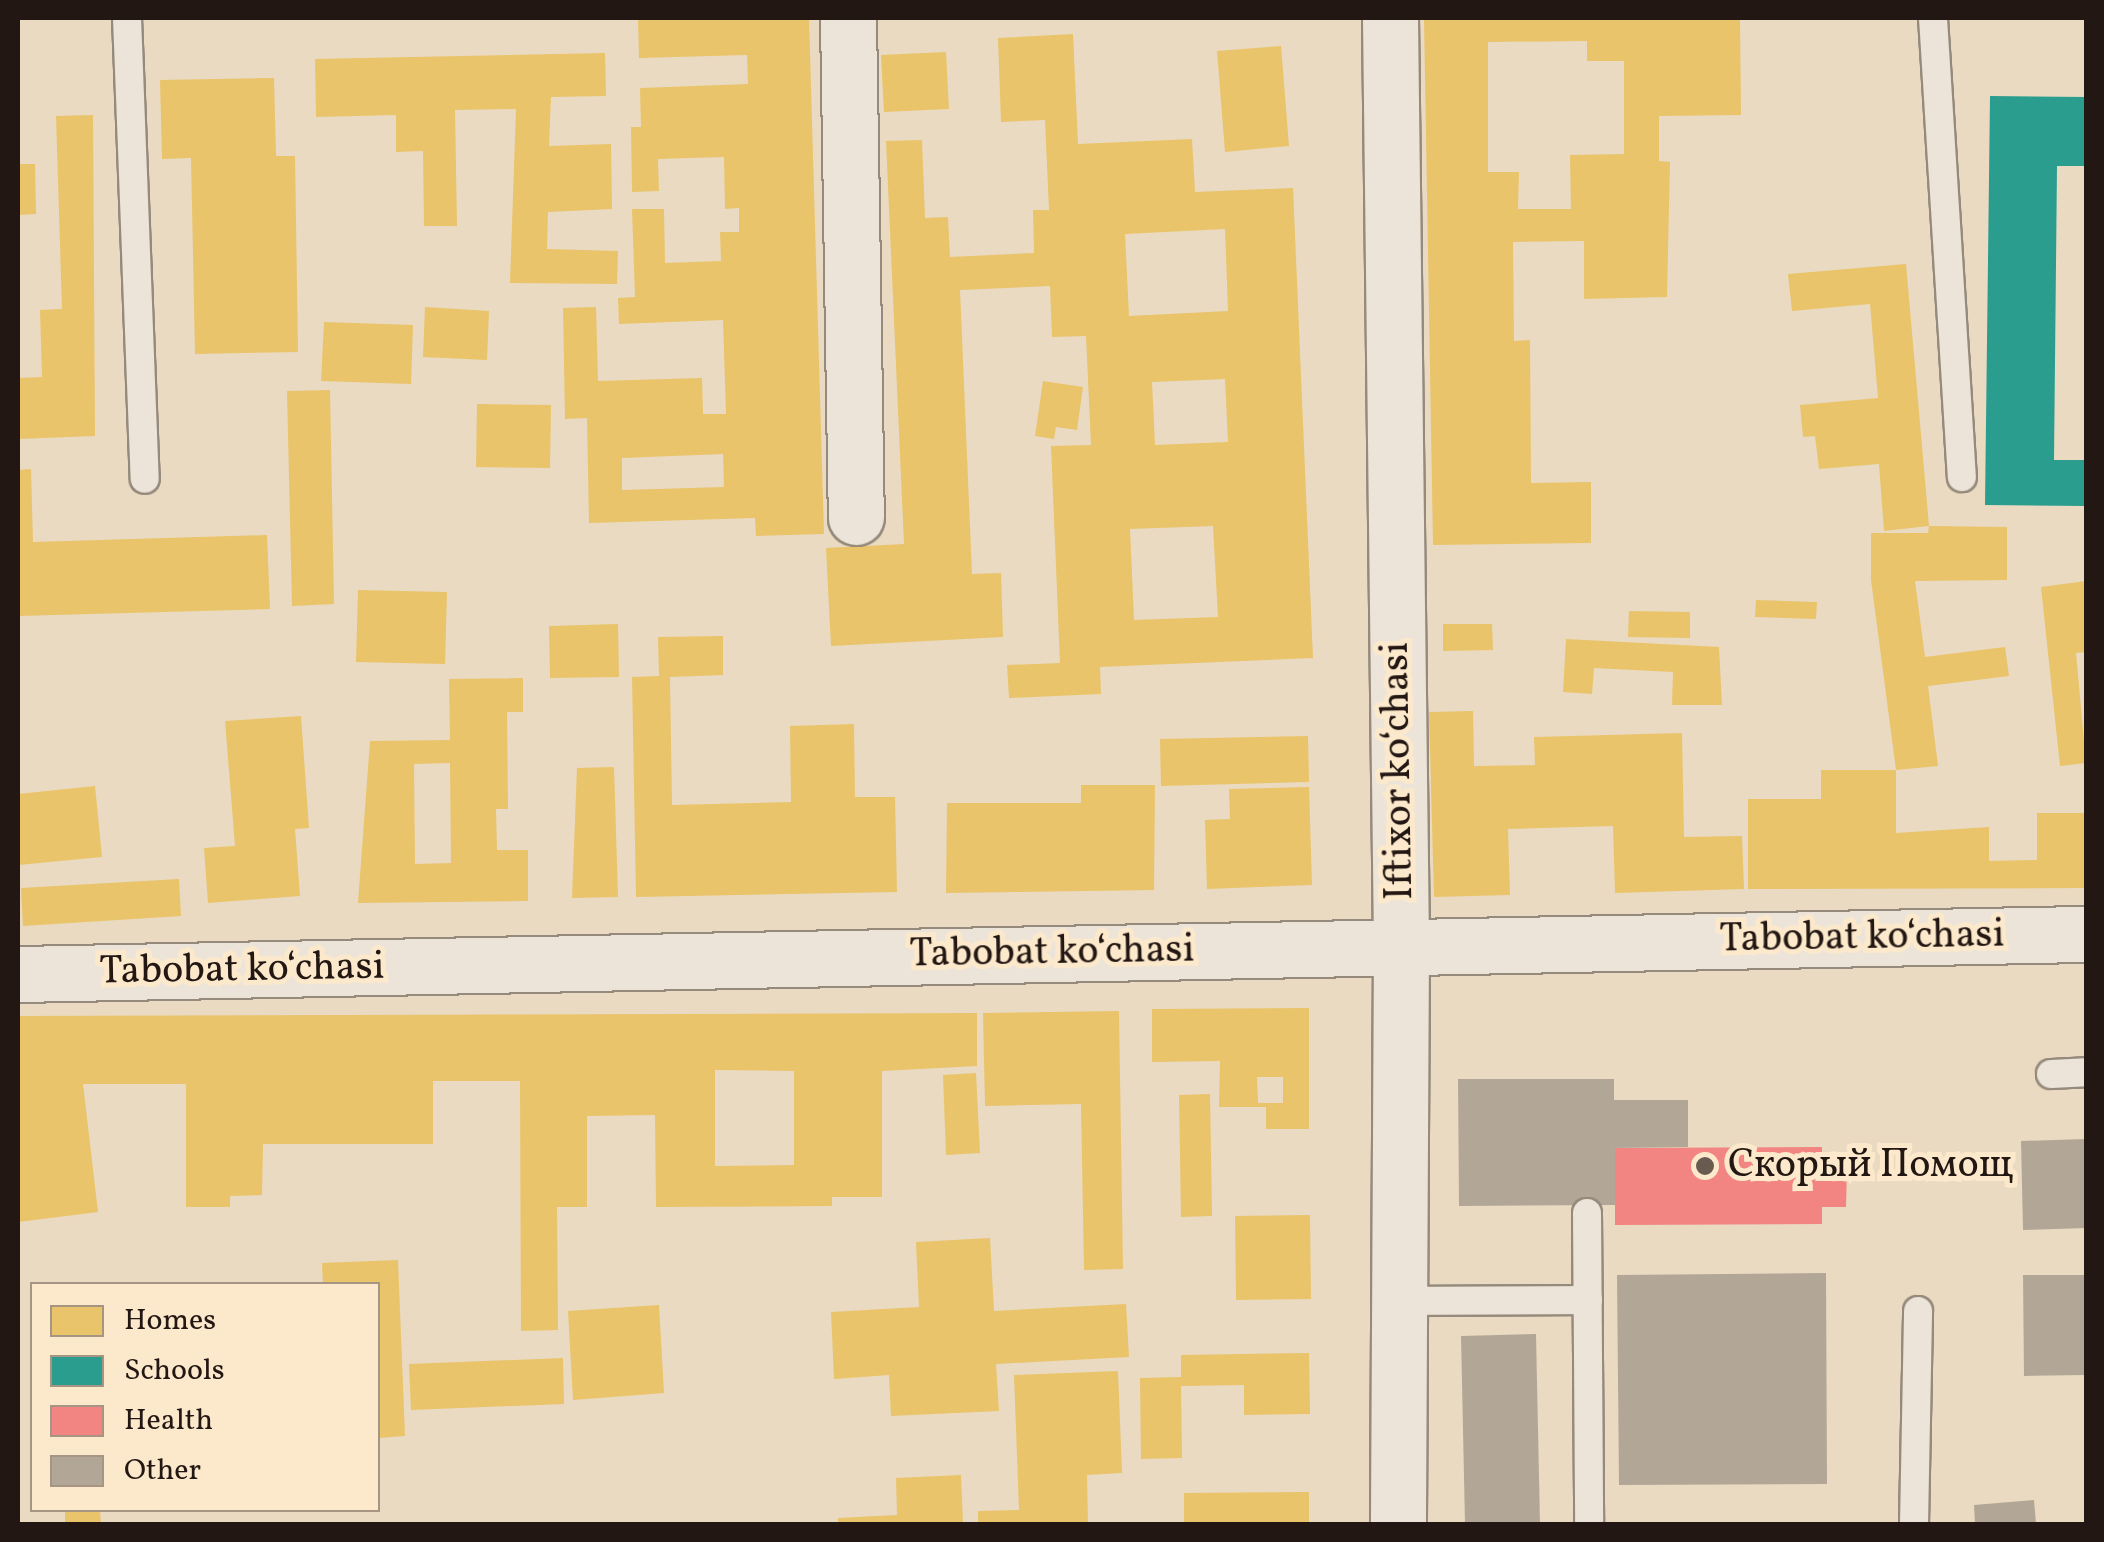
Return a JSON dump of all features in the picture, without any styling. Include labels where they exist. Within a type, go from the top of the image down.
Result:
[{"type":"street","points":[[848,18],[856,517]]},
{"type":"street","name":"Iftixor koʻchasi","points":[[1390,18],[1402,946],[1398,1524]]},
{"type":"street","name":"Tabobat koʻchasi","points":[[18,974],[2086,934]]},
{"type":"lane","points":[[127,18],[144,479]]},
{"type":"lane","points":[[1933,18],[1962,477]]},
{"type":"lane","points":[[2051,1074],[2086,1072]]},
{"type":"lane","points":[[1587,1213],[1589,1524]]},
{"type":"lane","points":[[1398,1301],[1588,1300]]},
{"type":"lane","points":[[1914,1524],[1918,1311]]},
{"type":"building: Homes","points":[[638,18],[809,18],[824,534],[756,536],[755,518],[589,523],[587,418],[565,419],[563,308],[596,307],[598,381],[702,378],[703,414],[726,414],[723,320],[619,324],[618,298],[635,297],[632,209],[664,209],[665,263],[721,261],[720,232],[739,232],[739,208],[725,209],[724,157],[658,159],[659,191],[632,192],[631,127],[641,127],[640,88],[748,84],[747,55],[639,58]],"holes":[[[723,454],[724,487],[622,490],[622,458]]]},
{"type":"building: Homes","points":[[1424,18],[1740,19],[1741,115],[1659,116],[1659,161],[1670,162],[1667,297],[1584,299],[1584,241],[1513,242],[1514,341],[1530,340],[1531,483],[1591,482],[1591,543],[1433,545]],"holes":[[[1587,41],[1587,61],[1624,61],[1624,154],[1570,155],[1571,209],[1518,209],[1519,172],[1488,172],[1488,42]]]},
{"type":"building: Homes","points":[[1073,34],[1078,144],[1192,139],[1195,192],[1293,188],[1313,658],[1100,667],[1101,694],[1009,698],[1007,665],[1060,663],[1051,446],[1091,445],[1086,336],[1052,337],[1050,286],[960,290],[972,574],[1001,573],[1003,637],[831,646],[826,548],[904,544],[886,141],[922,140],[925,218],[948,217],[950,257],[1034,253],[1033,210],[1049,210],[1045,120],[1001,122],[998,38]],"holes":[[[1225,229],[1228,311],[1129,316],[1125,234]],[[1225,379],[1228,442],[1155,445],[1152,382]],[[1213,526],[1218,617],[1134,620],[1130,529]]]},
{"type":"building: Homes","points":[[1281,46],[1289,146],[1225,152],[1217,51]]},
{"type":"building: Homes","points":[[946,52],[949,109],[884,112],[881,55]]},
{"type":"building: Homes","points":[[605,53],[606,96],[551,97],[549,146],[611,144],[612,209],[548,212],[547,249],[618,251],[617,284],[510,283],[516,109],[455,110],[457,226],[424,226],[423,151],[396,152],[396,115],[316,117],[315,59]]},
{"type":"building: Homes","points":[[274,78],[276,156],[295,156],[298,352],[195,354],[191,158],[162,159],[160,80]]},
{"type":"building: Homes","points":[[93,115],[95,436],[18,439],[18,378],[42,377],[40,310],[62,309],[56,116]]},
{"type":"building: Homes","points":[[18,164],[35,164],[36,214],[18,215]]},
{"type":"building: Homes","points":[[1906,264],[1929,526],[1884,531],[1879,464],[1819,469],[1815,436],[1803,437],[1800,405],[1878,398],[1870,304],[1792,311],[1788,274]]},
{"type":"building: Homes","points":[[425,307],[489,311],[487,360],[423,357]]},
{"type":"building: Homes","points":[[324,322],[413,325],[411,384],[321,381]]},
{"type":"building: Homes","points":[[1043,381],[1083,387],[1077,430],[1056,427],[1054,439],[1035,436]]},
{"type":"building: Homes","points":[[330,390],[334,604],[292,606],[287,391]]},
{"type":"building: Homes","points":[[477,404],[551,405],[550,468],[476,467]]},
{"type":"building: Homes","points":[[31,469],[33,542],[267,535],[270,609],[18,616],[18,470]]},
{"type":"building: Homes","points":[[1929,526],[2007,527],[2007,580],[1915,581],[1925,657],[2005,647],[2009,676],[1928,686],[1938,766],[1896,770],[1871,580],[1871,533],[1928,533]]},
{"type":"building: Homes","points":[[2086,581],[2086,652],[2076,653],[2086,763],[2060,766],[2041,587]]},
{"type":"building: Homes","points":[[358,590],[447,592],[445,664],[356,662]]},
{"type":"building: Homes","points":[[1756,600],[1817,602],[1816,619],[1755,617]]},
{"type":"building: Homes","points":[[1629,611],[1690,612],[1690,638],[1628,637]]},
{"type":"building: Homes","points":[[618,624],[619,677],[550,678],[549,626]]},
{"type":"building: Homes","points":[[1443,624],[1492,624],[1493,650],[1443,651]]},
{"type":"building: Homes","points":[[723,636],[723,675],[670,677],[672,805],[791,802],[790,726],[854,724],[855,797],[895,797],[897,892],[636,897],[632,677],[659,676],[658,637]]},
{"type":"building: Homes","points":[[1566,639],[1719,647],[1722,705],[1672,705],[1673,672],[1594,668],[1592,694],[1563,692]]},
{"type":"building: Homes","points":[[523,678],[523,712],[507,712],[508,809],[496,809],[497,850],[528,850],[528,901],[358,903],[370,741],[450,740],[449,679]],"holes":[[[450,763],[451,863],[415,864],[414,764]]]},
{"type":"building: Homes","points":[[1473,711],[1474,766],[1535,765],[1534,737],[1682,733],[1684,837],[1742,836],[1744,889],[1615,893],[1613,826],[1508,829],[1510,895],[1434,897],[1429,712]]},
{"type":"building: Homes","points":[[301,716],[309,828],[295,829],[300,896],[208,903],[204,848],[235,846],[225,721]]},
{"type":"building: Homes","points":[[1308,736],[1309,782],[1161,786],[1160,739]]},
{"type":"building: Homes","points":[[614,767],[618,897],[572,898],[577,768]]},
{"type":"building: Homes","points":[[1821,770],[1896,770],[1896,833],[1989,827],[1989,861],[2037,860],[2037,813],[2086,813],[2086,888],[1748,889],[1748,799],[1821,799]]},
{"type":"building: Homes","points":[[1081,785],[1155,785],[1154,890],[946,893],[947,803],[1081,803]]},
{"type":"building: Homes","points":[[95,786],[102,857],[18,865],[18,794]]},
{"type":"building: Homes","points":[[1309,787],[1312,885],[1207,889],[1205,820],[1230,819],[1229,789]]},
{"type":"building: Homes","points":[[179,879],[181,916],[23,926],[21,888]]},
{"type":"building: Homes","points":[[1309,1008],[1309,1129],[1266,1129],[1266,1107],[1219,1107],[1220,1061],[1152,1062],[1152,1009]],"holes":[[[1257,1077],[1283,1077],[1283,1103],[1258,1103]]]},
{"type":"building: Homes","points":[[1119,1011],[1123,1269],[1084,1270],[1081,1104],[985,1106],[983,1013]]},
{"type":"building: Homes","points":[[977,1013],[977,1066],[882,1071],[882,1197],[832,1197],[832,1206],[656,1207],[655,1115],[587,1116],[587,1207],[557,1207],[558,1330],[521,1331],[520,1081],[433,1081],[433,1144],[263,1144],[262,1195],[230,1196],[230,1207],[186,1207],[186,1084],[83,1084],[98,1212],[18,1222],[18,1016]],"holes":[[[715,1070],[794,1071],[794,1165],[715,1166]]]},
{"type":"building: Homes","points":[[976,1073],[980,1153],[946,1155],[943,1075]]},
{"type":"building: Homes","points":[[1210,1094],[1212,1216],[1181,1217],[1179,1095]]},
{"type":"building: Homes","points":[[1310,1215],[1311,1299],[1236,1300],[1235,1216]]},
{"type":"building: Homes","points":[[990,1238],[994,1311],[1126,1304],[1129,1357],[996,1364],[999,1411],[891,1416],[889,1375],[834,1379],[831,1312],[919,1307],[916,1242]]},
{"type":"building: Homes","points":[[398,1260],[405,1436],[380,1438],[380,1282],[323,1282],[322,1263]]},
{"type":"building: Homes","points":[[659,1305],[664,1393],[573,1400],[568,1311]]},
{"type":"building: Homes","points":[[1309,1353],[1310,1414],[1244,1415],[1244,1385],[1181,1386],[1182,1458],[1141,1459],[1140,1378],[1181,1377],[1181,1355]]},
{"type":"building: Homes","points":[[563,1358],[564,1404],[411,1410],[409,1364]]},
{"type":"building: Homes","points":[[1118,1371],[1122,1473],[1087,1475],[1088,1524],[978,1524],[978,1511],[1019,1510],[1014,1375]]},
{"type":"building: Homes","points":[[961,1475],[963,1524],[838,1524],[838,1518],[897,1515],[896,1478]]},
{"type":"building: Homes","points":[[1309,1492],[1309,1524],[1184,1524],[1184,1493]]},
{"type":"building: Homes","points":[[65,1512],[100,1512],[101,1524],[65,1524]]},
{"type":"building: Schools","points":[[1990,96],[2086,97],[2086,166],[2057,166],[2054,460],[2086,460],[2086,506],[1985,505]]},
{"type":"building: Health","points":[[1822,1147],[1822,1168],[1847,1168],[1846,1207],[1822,1207],[1822,1224],[1615,1225],[1615,1148]]},
{"type":"building: Other","points":[[1458,1079],[1614,1079],[1614,1100],[1688,1100],[1688,1147],[1615,1148],[1615,1205],[1459,1206]]},
{"type":"building: Other","points":[[2086,1139],[2086,1228],[2023,1230],[2021,1141]]},
{"type":"building: Other","points":[[1826,1273],[1827,1484],[1619,1485],[1617,1275]]},
{"type":"building: Other","points":[[2023,1275],[2086,1275],[2086,1375],[2024,1376]]},
{"type":"building: Other","points":[[1536,1334],[1540,1524],[1465,1524],[1461,1336]]},
{"type":"building: Other","points":[[2034,1500],[2036,1524],[1975,1524],[1974,1505]]},
{"type":"place","name":"Скорый Помощ","points":[[1705,1166]]}]
